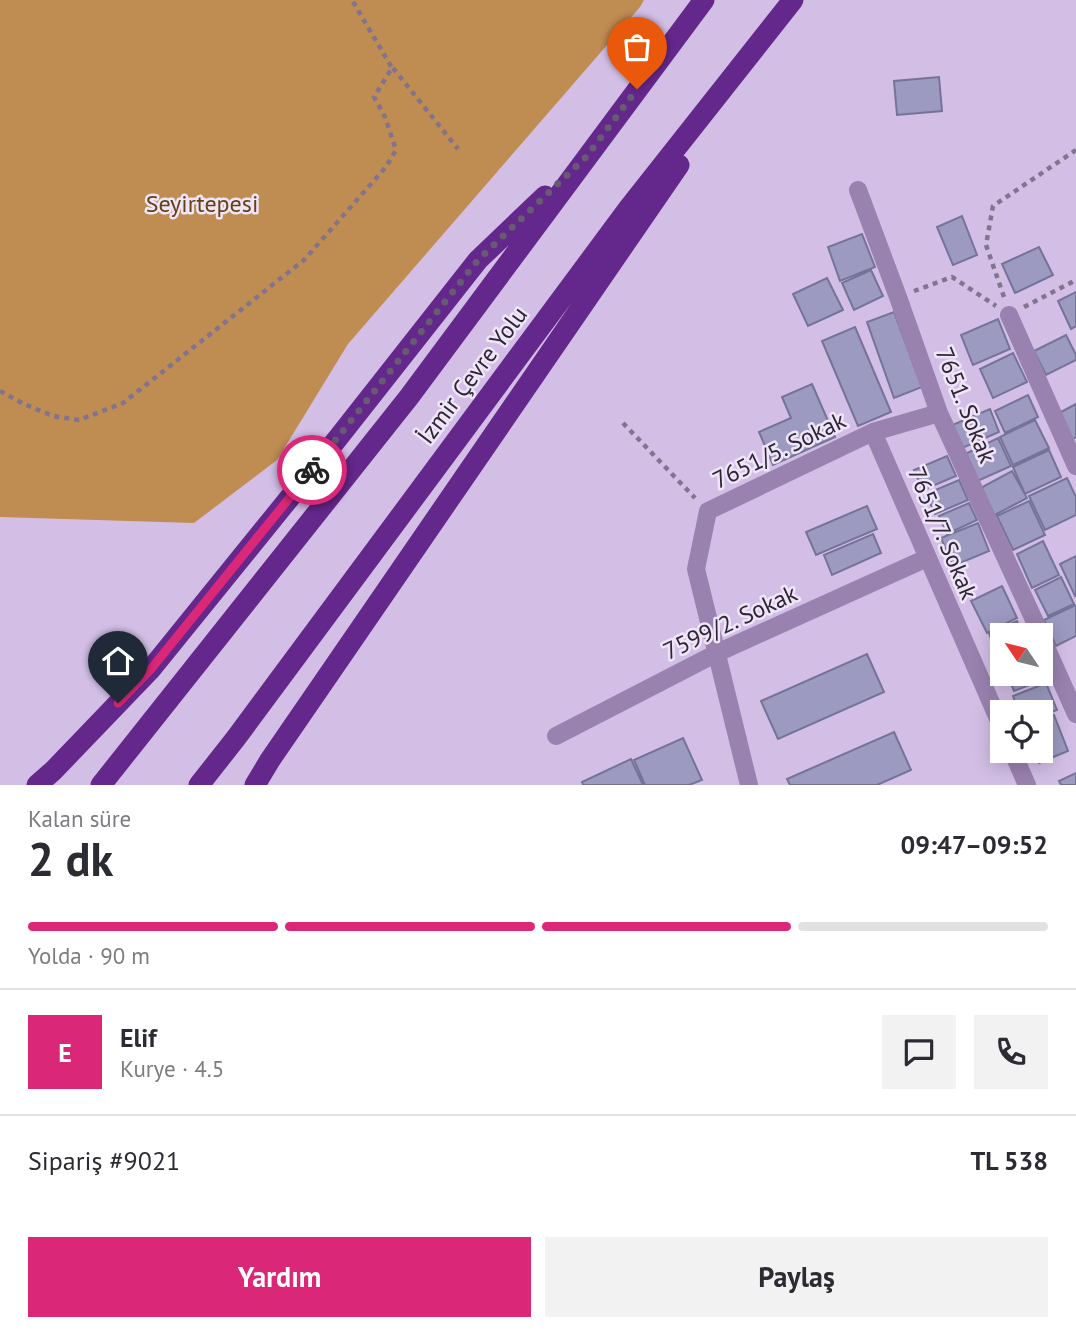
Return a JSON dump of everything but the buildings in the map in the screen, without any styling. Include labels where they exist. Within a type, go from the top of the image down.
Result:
[{"type":"highway","name":"İzmir Çevre Yolu","points":[[101,785],[409,397],[704,0]]},
{"type":"highway","name":"İzmir Çevre Yolu","points":[[199,785],[620,220],[791,2]]},
{"type":"highway","points":[[255,785],[791,2]]},
{"type":"highway","points":[[37,785],[151,669],[478,260],[587,156]]},
{"type":"street","name":"7651. Sokak","points":[[858,190],[939,413],[1035,623]]},
{"type":"street","points":[[1009,315],[1076,467]]},
{"type":"street","name":"7651/5. Sokak","points":[[749,785],[696,569],[708,511],[873,432],[939,413]]},
{"type":"street","name":"7651/7. Sokak","points":[[873,432],[990,701]]},
{"type":"street","name":"7599/2. Sokak","points":[[556,736],[717,653],[927,558]]},
{"type":"street","name":"7651. Sokak","points":[[1054,665],[1076,714]]},
{"type":"street","points":[[1007,785],[1025,781],[1017,763]]},
{"type":"path","points":[[352,0],[393,68],[458,149]]},
{"type":"path","points":[[0,391],[53,416],[79,420],[123,403],[304,260],[386,167],[396,150],[385,117],[374,97],[393,68]]},
{"type":"path","points":[[1009,315],[986,245],[993,206],[1076,150]]},
{"type":"path","points":[[898,297],[952,277],[1009,315]]},
{"type":"path","points":[[1009,315],[1076,280]]},
{"type":"path","points":[[623,423],[708,511]]},
{"type":"green space","name":"Seyirtepesi","points":[[0,0],[644,0],[348,344],[277,460],[194,523],[0,517]]},
{"type":"way so far","points":[[312,470],[478,260],[587,156],[637,89]]},
{"type":"route","points":[[118,703],[151,669],[312,470]]}]
